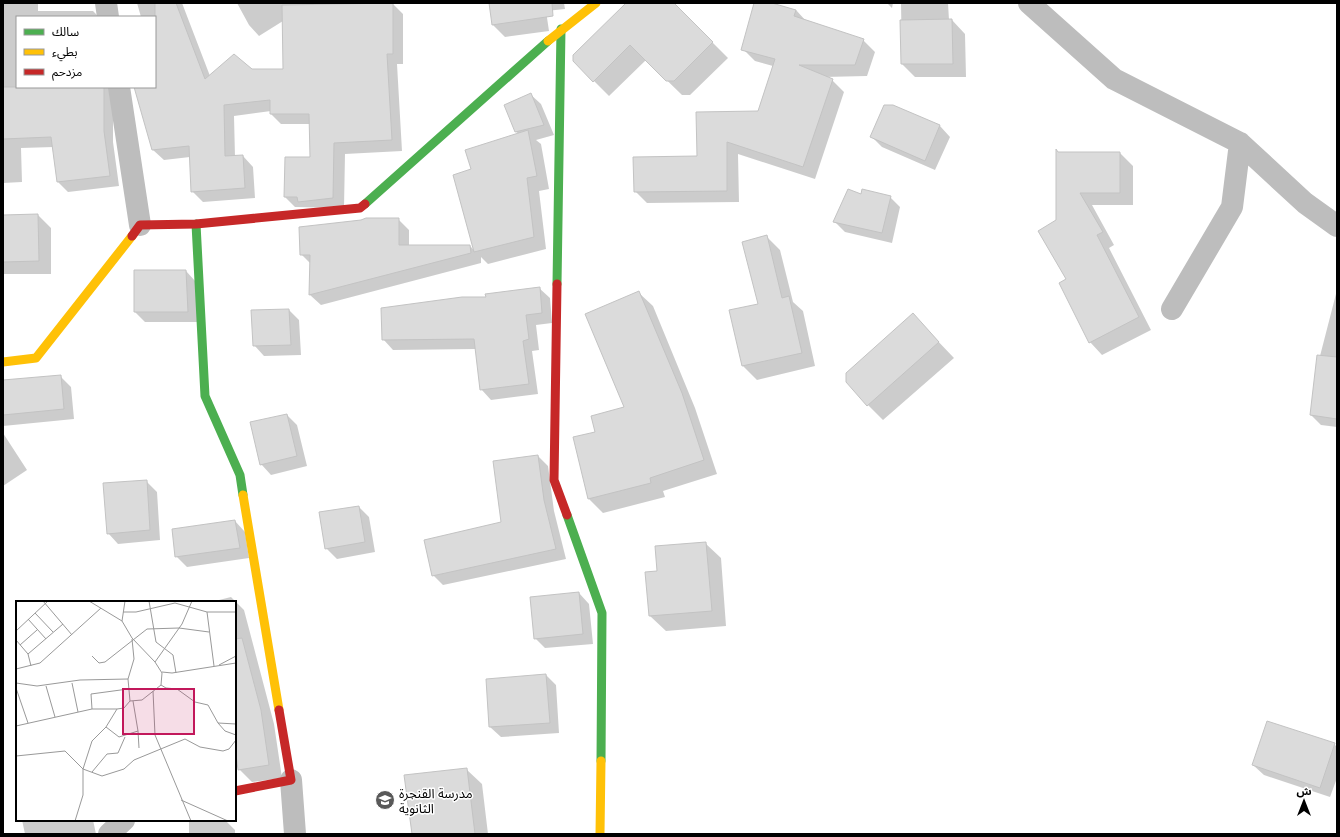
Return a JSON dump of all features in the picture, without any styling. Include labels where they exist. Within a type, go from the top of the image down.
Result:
[{"type":"street","points":[[106,3],[108,16]]},
{"type":"street","points":[[140,225],[196,224],[360,208],[561,29],[596,3]]},
{"type":"street","points":[[1029,3],[1114,79],[1240,143],[1305,203],[1337,226]]},
{"type":"street","points":[[561,29],[554,480],[602,613],[600,834]]},
{"type":"street","points":[[3,362],[36,358],[140,225],[119,88]]},
{"type":"street","points":[[1172,309],[1232,208],[1240,143]]},
{"type":"street","points":[[196,224],[204,396],[240,475],[291,780],[295,834]]},
{"type":"street","points":[[236,791],[291,780]]},
{"type":"street","points":[[109,834],[123,821]]},
{"type":"building","points":[[155,3],[176,3],[205,79],[234,54],[252,69],[283,69],[282,5],[393,3],[393,54],[387,54],[392,140],[334,143],[333,198],[298,202],[297,197],[284,197],[285,157],[310,157],[309,114],[270,114],[270,100],[224,105],[225,156],[243,155],[245,188],[191,192],[189,146],[152,150],[134,88],[156,88]]},
{"type":"building","points":[[489,3],[552,3],[553,16],[492,25]]},
{"type":"building","points":[[626,3],[674,3],[713,42],[674,81],[666,81],[630,45],[593,82],[573,61],[573,55]]},
{"type":"building","points":[[754,3],[772,3],[796,10],[794,16],[864,39],[855,65],[799,65],[833,79],[803,167],[727,142],[727,191],[634,192],[633,157],[697,156],[696,112],[758,111],[775,59],[741,50]]},
{"type":"building","points":[[952,19],[953,64],[901,64],[900,20]]},
{"type":"building","points":[[3,87],[104,88],[104,131],[110,176],[57,182],[51,137],[3,139]]},
{"type":"building","points":[[531,93],[544,125],[515,132],[504,105]]},
{"type":"building","points":[[884,105],[893,105],[940,125],[925,161],[870,137]]},
{"type":"building","points":[[528,130],[537,176],[527,178],[534,237],[474,252],[453,175],[471,169],[465,150]]},
{"type":"building","points":[[1056,149],[1058,152],[1120,152],[1120,193],[1080,193],[1103,232],[1097,235],[1139,317],[1089,343],[1059,283],[1066,279],[1038,231],[1056,220]]},
{"type":"building","points":[[848,189],[861,194],[862,189],[891,196],[882,233],[833,222]]},
{"type":"building","points":[[38,214],[39,261],[3,262],[3,215]]},
{"type":"building","points":[[366,218],[399,218],[399,245],[470,245],[471,253],[309,295],[310,255],[300,255],[299,227],[361,220]]},
{"type":"building","points":[[767,235],[782,298],[789,296],[802,353],[742,366],[729,310],[758,304],[742,242]]},
{"type":"building","points":[[134,270],[186,270],[188,312],[134,312]]},
{"type":"building","points":[[540,287],[542,313],[526,315],[529,339],[523,341],[529,384],[480,390],[474,339],[382,340],[381,308],[462,297],[486,297],[485,294]]},
{"type":"building","points":[[639,291],[682,393],[704,460],[650,478],[651,483],[588,499],[573,437],[595,432],[591,416],[624,407],[585,314]]},
{"type":"building","points":[[289,309],[291,345],[253,346],[251,310]]},
{"type":"building","points":[[913,313],[939,342],[867,406],[846,382],[846,373]]},
{"type":"building","points":[[1317,355],[1337,357],[1337,419],[1310,415]]},
{"type":"building","points":[[61,375],[64,409],[3,415],[3,380]]},
{"type":"building","points":[[287,414],[297,456],[260,465],[250,422]]},
{"type":"building","points":[[538,455],[544,500],[556,549],[432,576],[424,540],[501,522],[493,461]]},
{"type":"building","points":[[147,480],[150,530],[107,534],[103,483]]},
{"type":"building","points":[[359,506],[365,542],[325,549],[319,512]]},
{"type":"building","points":[[235,520],[240,548],[175,557],[172,529]]},
{"type":"building","points":[[706,542],[712,611],[649,616],[645,572],[657,571],[655,546]]},
{"type":"building","points":[[579,592],[583,634],[534,639],[530,597]]},
{"type":"building","points":[[242,638],[261,710],[269,765],[238,770],[236,755],[236,639]]},
{"type":"building","points":[[546,674],[550,723],[489,727],[486,679]]},
{"type":"building","points":[[1267,721],[1335,743],[1320,788],[1252,765]]},
{"type":"building","points":[[467,768],[475,834],[412,834],[404,775]]},
{"type":"traffic: fast","points":[[557,284],[561,29]]},
{"type":"traffic: fast","points":[[365,204],[548,41]]},
{"type":"traffic: fast","points":[[196,224],[205,396],[240,475],[243,495]]},
{"type":"traffic: fast","points":[[567,515],[602,613],[601,761]]},
{"type":"traffic: slow","points":[[548,41],[596,3]]},
{"type":"traffic: slow","points":[[3,362],[36,358],[132,236]]},
{"type":"traffic: slow","points":[[243,495],[279,710]]},
{"type":"traffic: slow","points":[[600,834],[601,761]]},
{"type":"traffic: jam","points":[[132,236],[140,225],[196,224],[360,208],[365,204]]},
{"type":"traffic: jam","points":[[557,284],[554,480],[567,515]]},
{"type":"traffic: jam","points":[[236,791],[291,780],[279,710]]},
{"type":"place","name":"مدرسة القنجرة الثانوية","points":[[385,800]]}]
